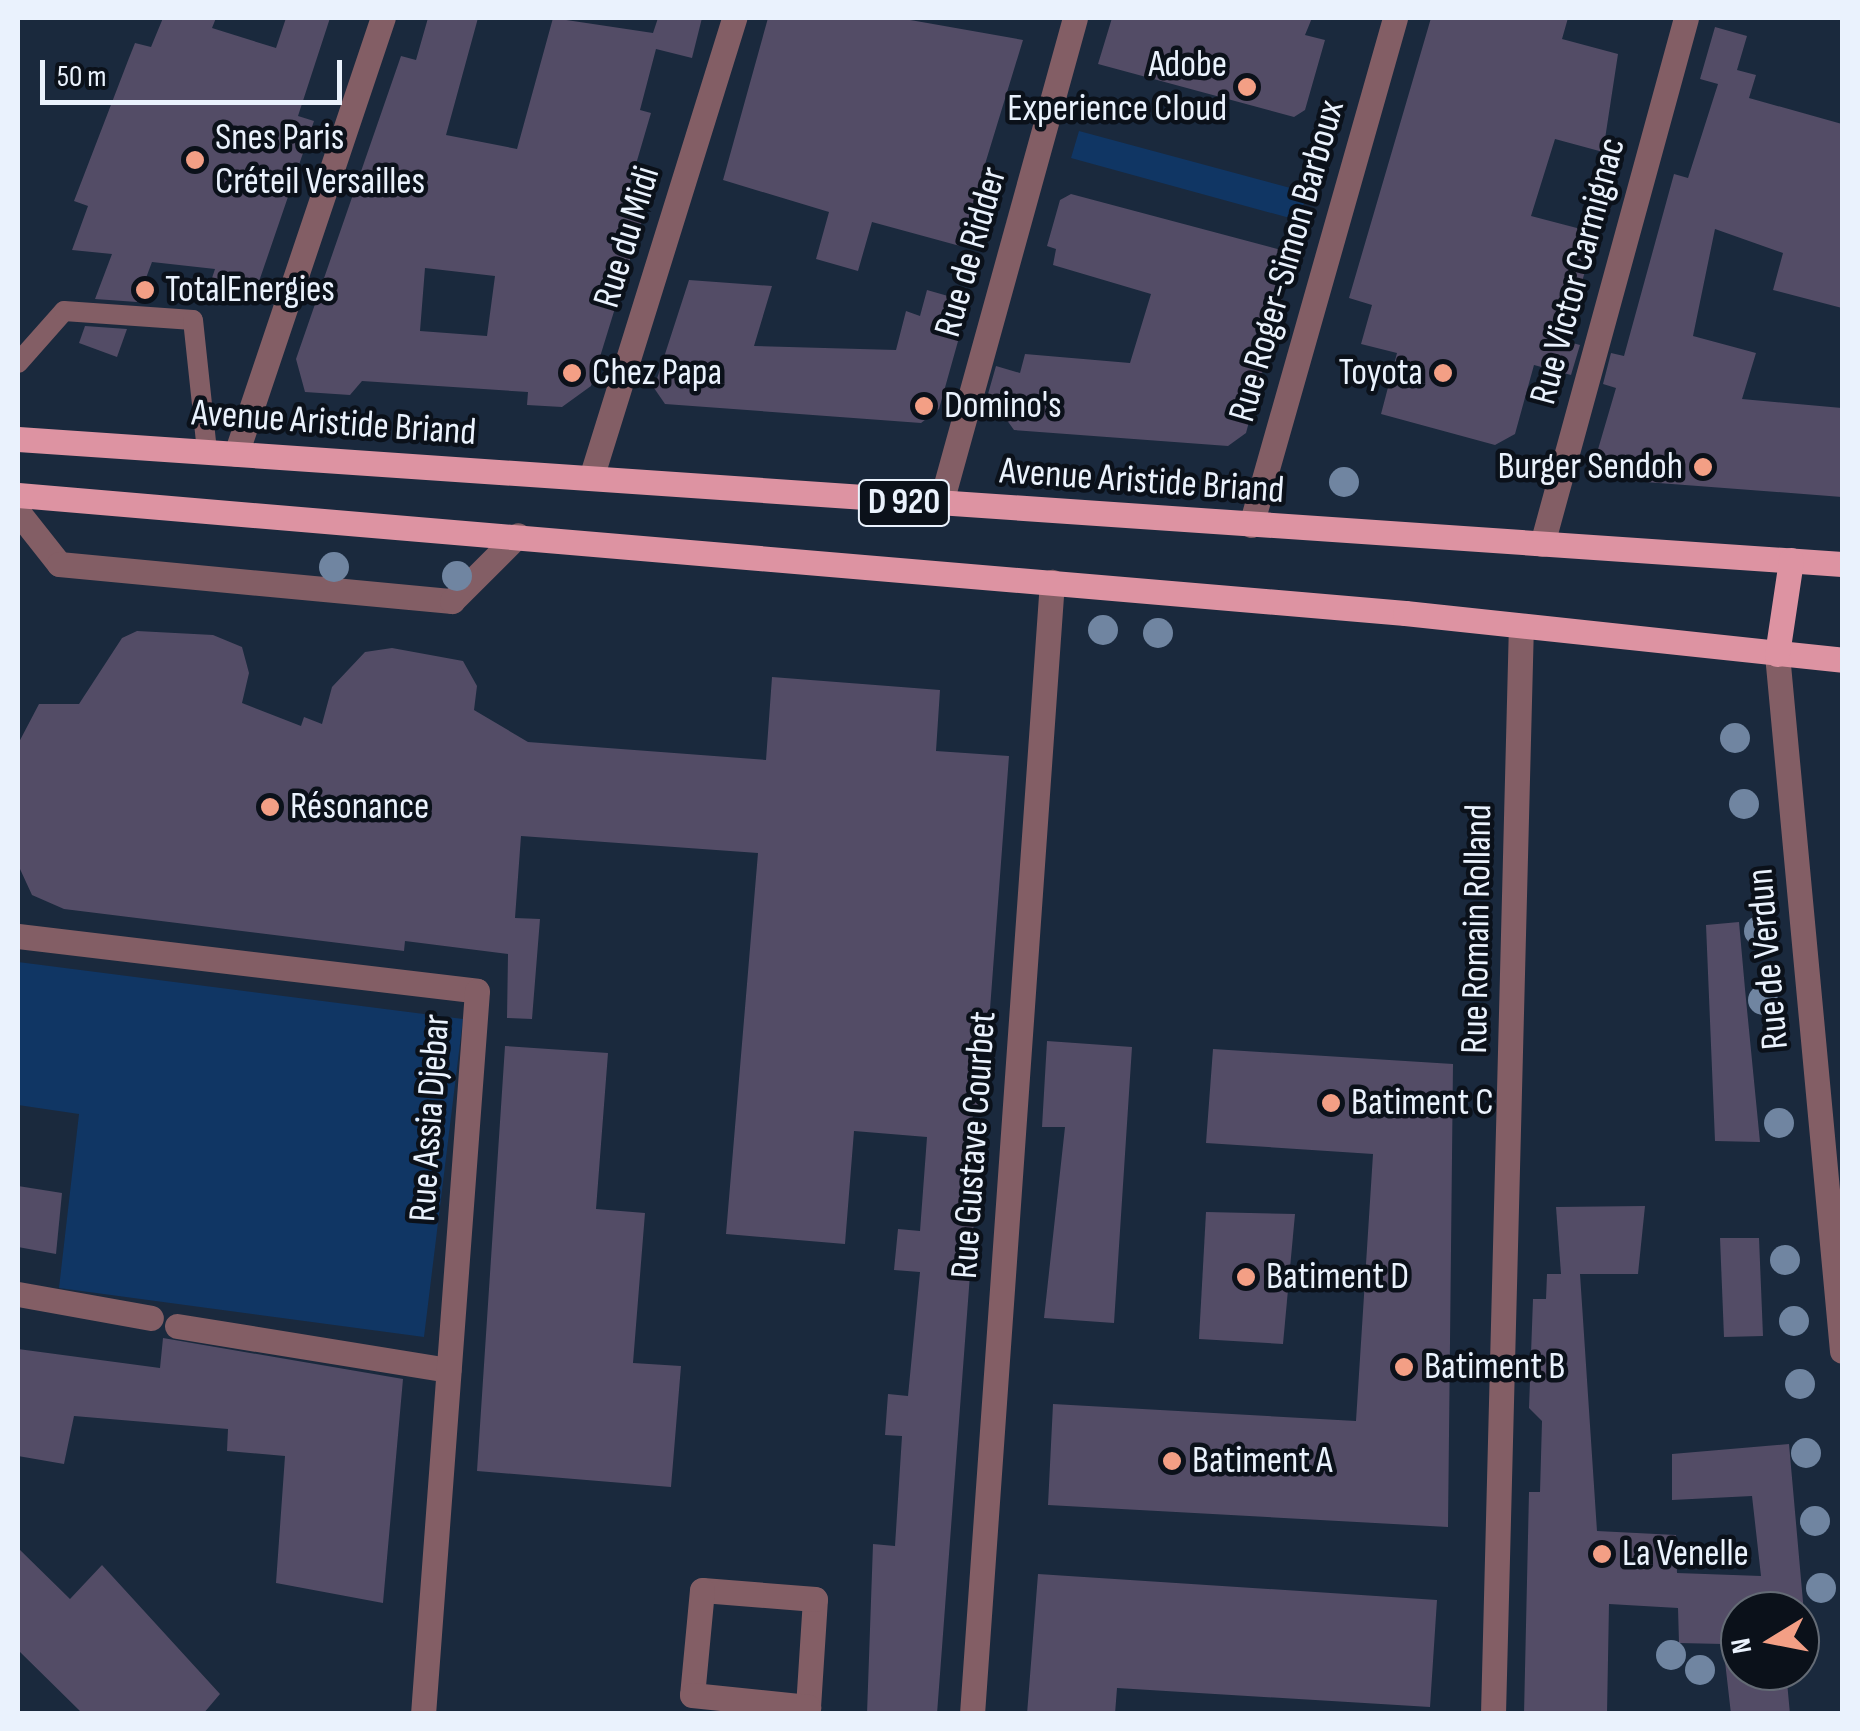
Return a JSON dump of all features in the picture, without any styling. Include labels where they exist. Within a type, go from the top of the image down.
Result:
[{"type":"main road","name":"Avenue Aristide Briand","points":[[18,439],[940,506],[1842,564]]},
{"type":"main road","name":"D 920","points":[[18,495],[1052,582],[1842,660]]},
{"type":"main road","name":"Rue de Verdun","points":[[1777,654],[1791,560]]},
{"type":"street","points":[[236,454],[383,18]]},
{"type":"street","name":"Rue du Midi","points":[[591,478],[734,18]]},
{"type":"street","name":"Rue de Ridder","points":[[940,506],[1075,18]]},
{"type":"street","name":"Rue Roger-Simon Barboux","points":[[1251,525],[1395,18]]},
{"type":"street","name":"Rue Victor Carmignac","points":[[1542,544],[1686,18]]},
{"type":"street","points":[[18,512],[59,564],[452,601],[518,535]]},
{"type":"street","name":"Rue Gustave Courbet","points":[[972,1714],[1052,582]]},
{"type":"street","name":"Rue Romain Rolland","points":[[1493,1714],[1521,626]]},
{"type":"street","name":"Rue de Verdun","points":[[1777,654],[1839,1276],[1842,1351]]},
{"type":"street","name":"Rue Assia Djebar","points":[[18,936],[477,991],[424,1714]]},
{"type":"street","points":[[18,1294],[151,1318]]},
{"type":"street","points":[[177,1326],[448,1370]]},
{"type":"street","points":[[702,1590],[815,1599],[808,1710],[692,1695],[702,1590]]},
{"type":"lane","points":[[18,363],[64,311],[192,320],[207,452]]},
{"type":"shaded area","points":[[1079,131],[1298,190],[1308,157],[1322,161],[1297,220],[1071,158]]},
{"type":"shaded area","points":[[18,962],[463,1019],[424,1337],[59,1288],[79,1114],[18,1105]]},
{"type":"building","points":[[163,18],[216,18],[212,28],[276,48],[286,18],[330,18],[298,116],[314,121],[253,299],[210,284],[215,269],[152,262],[137,302],[95,299],[112,254],[72,250],[88,206],[74,201],[129,58],[135,43],[151,47]]},
{"type":"building","points":[[428,18],[478,18],[446,135],[517,149],[553,18],[653,33],[658,18],[702,18],[692,58],[656,49],[640,110],[651,113],[624,205],[645,211],[591,386],[562,407],[527,405],[528,392],[362,381],[350,395],[305,392],[296,359],[401,56],[416,60]],"holes":[[[425,268],[495,276],[487,336],[420,331]]]},
{"type":"building","points":[[768,18],[899,18],[1023,40],[960,246],[872,222],[858,271],[816,259],[829,212],[723,180]]},
{"type":"building","name":"Adobe Experience Cloud","points":[[1112,18],[1312,18],[1305,35],[1325,40],[1305,110],[1294,117],[1098,64]]},
{"type":"building","points":[[1431,18],[1568,18],[1562,39],[1618,54],[1603,152],[1555,139],[1531,216],[1596,233],[1565,341],[1580,345],[1571,375],[1534,365],[1515,434],[1495,445],[1381,414],[1397,353],[1361,344],[1372,305],[1349,298]]},
{"type":"building","points":[[1715,27],[1747,36],[1737,70],[1756,75],[1749,98],[1842,124],[1842,308],[1773,290],[1783,253],[1715,229],[1693,336],[1756,353],[1742,399],[1842,408],[1842,497],[1606,479],[1594,463],[1616,388],[1603,384],[1611,353],[1624,356],[1674,174],[1688,178],[1718,84],[1700,79]]},
{"type":"building","points":[[1071,194],[1285,251],[1292,262],[1246,433],[1228,446],[1014,430],[988,394],[996,366],[1020,373],[1025,354],[1130,363],[1151,294],[1053,265],[1056,249],[1047,246],[1060,200]]},
{"type":"building","points":[[689,280],[772,286],[754,346],[896,350],[906,311],[920,316],[927,290],[969,302],[939,409],[921,423],[665,404],[654,388]]},
{"type":"building","points":[[85,326],[127,329],[117,357],[79,343]]},
{"type":"building","points":[[137,631],[213,635],[242,647],[249,673],[242,703],[301,726],[304,717],[322,724],[332,687],[365,652],[392,648],[463,661],[477,686],[474,710],[528,742],[766,760],[772,677],[940,690],[936,751],[1009,756],[982,1116],[973,1115],[967,1207],[975,1208],[937,1714],[867,1714],[873,1544],[895,1546],[902,1436],[885,1435],[888,1394],[908,1396],[920,1272],[894,1270],[898,1229],[920,1231],[927,1137],[854,1131],[845,1244],[726,1234],[758,853],[521,836],[515,918],[540,919],[532,1019],[507,1018],[508,954],[405,941],[404,951],[64,909],[32,895],[20,869],[18,744],[39,704],[79,704],[122,638]]},
{"type":"building","points":[[1739,922],[1760,1142],[1715,1141],[1706,925]]},
{"type":"building","points":[[1047,1041],[1132,1047],[1114,1323],[1044,1318],[1065,1127],[1042,1127]]},
{"type":"building","points":[[505,1046],[608,1053],[596,1209],[645,1213],[633,1363],[681,1366],[671,1487],[477,1471]]},
{"type":"building","points":[[1213,1049],[1453,1064],[1448,1527],[1048,1505],[1053,1404],[1356,1421],[1373,1154],[1206,1143]]},
{"type":"building","points":[[18,1186],[62,1193],[56,1254],[18,1247]]},
{"type":"building","points":[[1645,1206],[1638,1274],[1561,1274],[1556,1207]]},
{"type":"building","name":"Batiment D","points":[[1206,1212],[1295,1214],[1283,1344],[1199,1339]]},
{"type":"building","points":[[1720,1238],[1759,1238],[1763,1336],[1724,1337]]},
{"type":"building","points":[[1547,1274],[1580,1274],[1597,1531],[1676,1535],[1677,1573],[1761,1576],[1752,1496],[1672,1500],[1672,1454],[1789,1444],[1802,1591],[1720,1591],[1720,1644],[1679,1643],[1678,1608],[1609,1604],[1607,1714],[1524,1714],[1529,1492],[1540,1492],[1542,1421],[1529,1408],[1533,1299],[1546,1299]]},
{"type":"building","points":[[163,1338],[403,1379],[383,1603],[276,1583],[285,1456],[227,1451],[228,1429],[74,1416],[64,1464],[18,1456],[18,1349],[160,1368]]},
{"type":"building","points":[[18,1548],[70,1599],[102,1565],[220,1694],[203,1714],[83,1714],[18,1650]]},
{"type":"building","points":[[1038,1574],[1437,1600],[1430,1707],[1117,1688],[1115,1714],[1027,1714]]},
{"type":"building","points":[[1728,1691],[1788,1691],[1790,1714],[1731,1714]]},
{"type":"place","name":"Adobe Experience Cloud","points":[[1247,87]]},
{"type":"place","name":"Snes Paris Créteil Versailles","points":[[195,160]]},
{"type":"place","name":"TotalEnergies","points":[[145,290]]},
{"type":"place","name":"Chez Papa","points":[[572,373]]},
{"type":"place","name":"Toyota","points":[[1443,373]]},
{"type":"place","name":"Domino's","points":[[924,406]]},
{"type":"place","name":"Burger Sendoh","points":[[1703,467]]},
{"type":"place","name":"Résonance","points":[[270,807]]},
{"type":"place","name":"Batiment C","points":[[1331,1103]]},
{"type":"place","name":"Batiment D","points":[[1246,1277]]},
{"type":"place","name":"Batiment B","points":[[1404,1367]]},
{"type":"place","name":"Batiment A","points":[[1172,1461]]},
{"type":"place","name":"La Venelle","points":[[1602,1554]]}]
